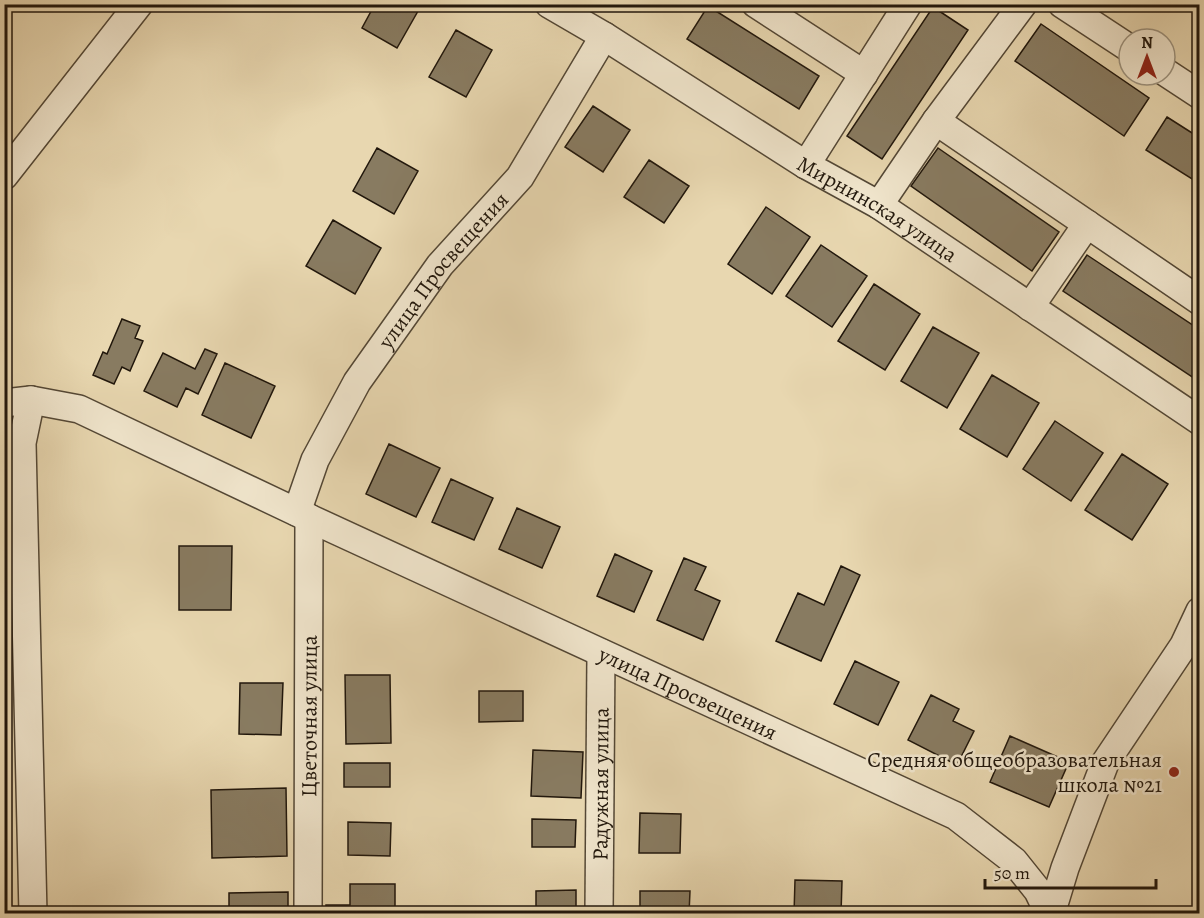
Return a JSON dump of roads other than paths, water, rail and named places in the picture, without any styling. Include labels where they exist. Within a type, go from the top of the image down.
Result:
[{"type":"street","points":[[4,176],[139,4]]},
{"type":"street","name":"Мирнинская улица","points":[[549,4],[604,36],[806,165],[879,205],[1200,421]]},
{"type":"street","points":[[756,4],[864,74]]},
{"type":"street","points":[[879,205],[936,121],[1023,4]]},
{"type":"street","points":[[1062,4],[1117,40]]},
{"type":"street","points":[[806,165],[908,5]]},
{"type":"street","name":"улица Просвещения","points":[[303,515],[315,460],[357,382],[441,265],[520,177],[604,36]]},
{"type":"street","points":[[1177,80],[1200,95]]},
{"type":"street","points":[[936,121],[1200,301]]},
{"type":"street","points":[[1030,307],[1087,224]]},
{"type":"street","points":[[18,402],[22,443],[33,914]]},
{"type":"street","name":"улица Просвещения","points":[[18,402],[79,409],[303,515],[956,816],[1014,861],[1038,891],[1050,914]]},
{"type":"street","name":"Цветочная улица","points":[[303,515],[308,914]]},
{"type":"street","points":[[1050,914],[1105,763],[1184,645],[1200,610]]},
{"type":"street","name":"Радужная улица","points":[[599,914],[601,652]]},
{"type":"place","name":"Средняя общеобразовательная школа №21","points":[[1174,772]]}]
